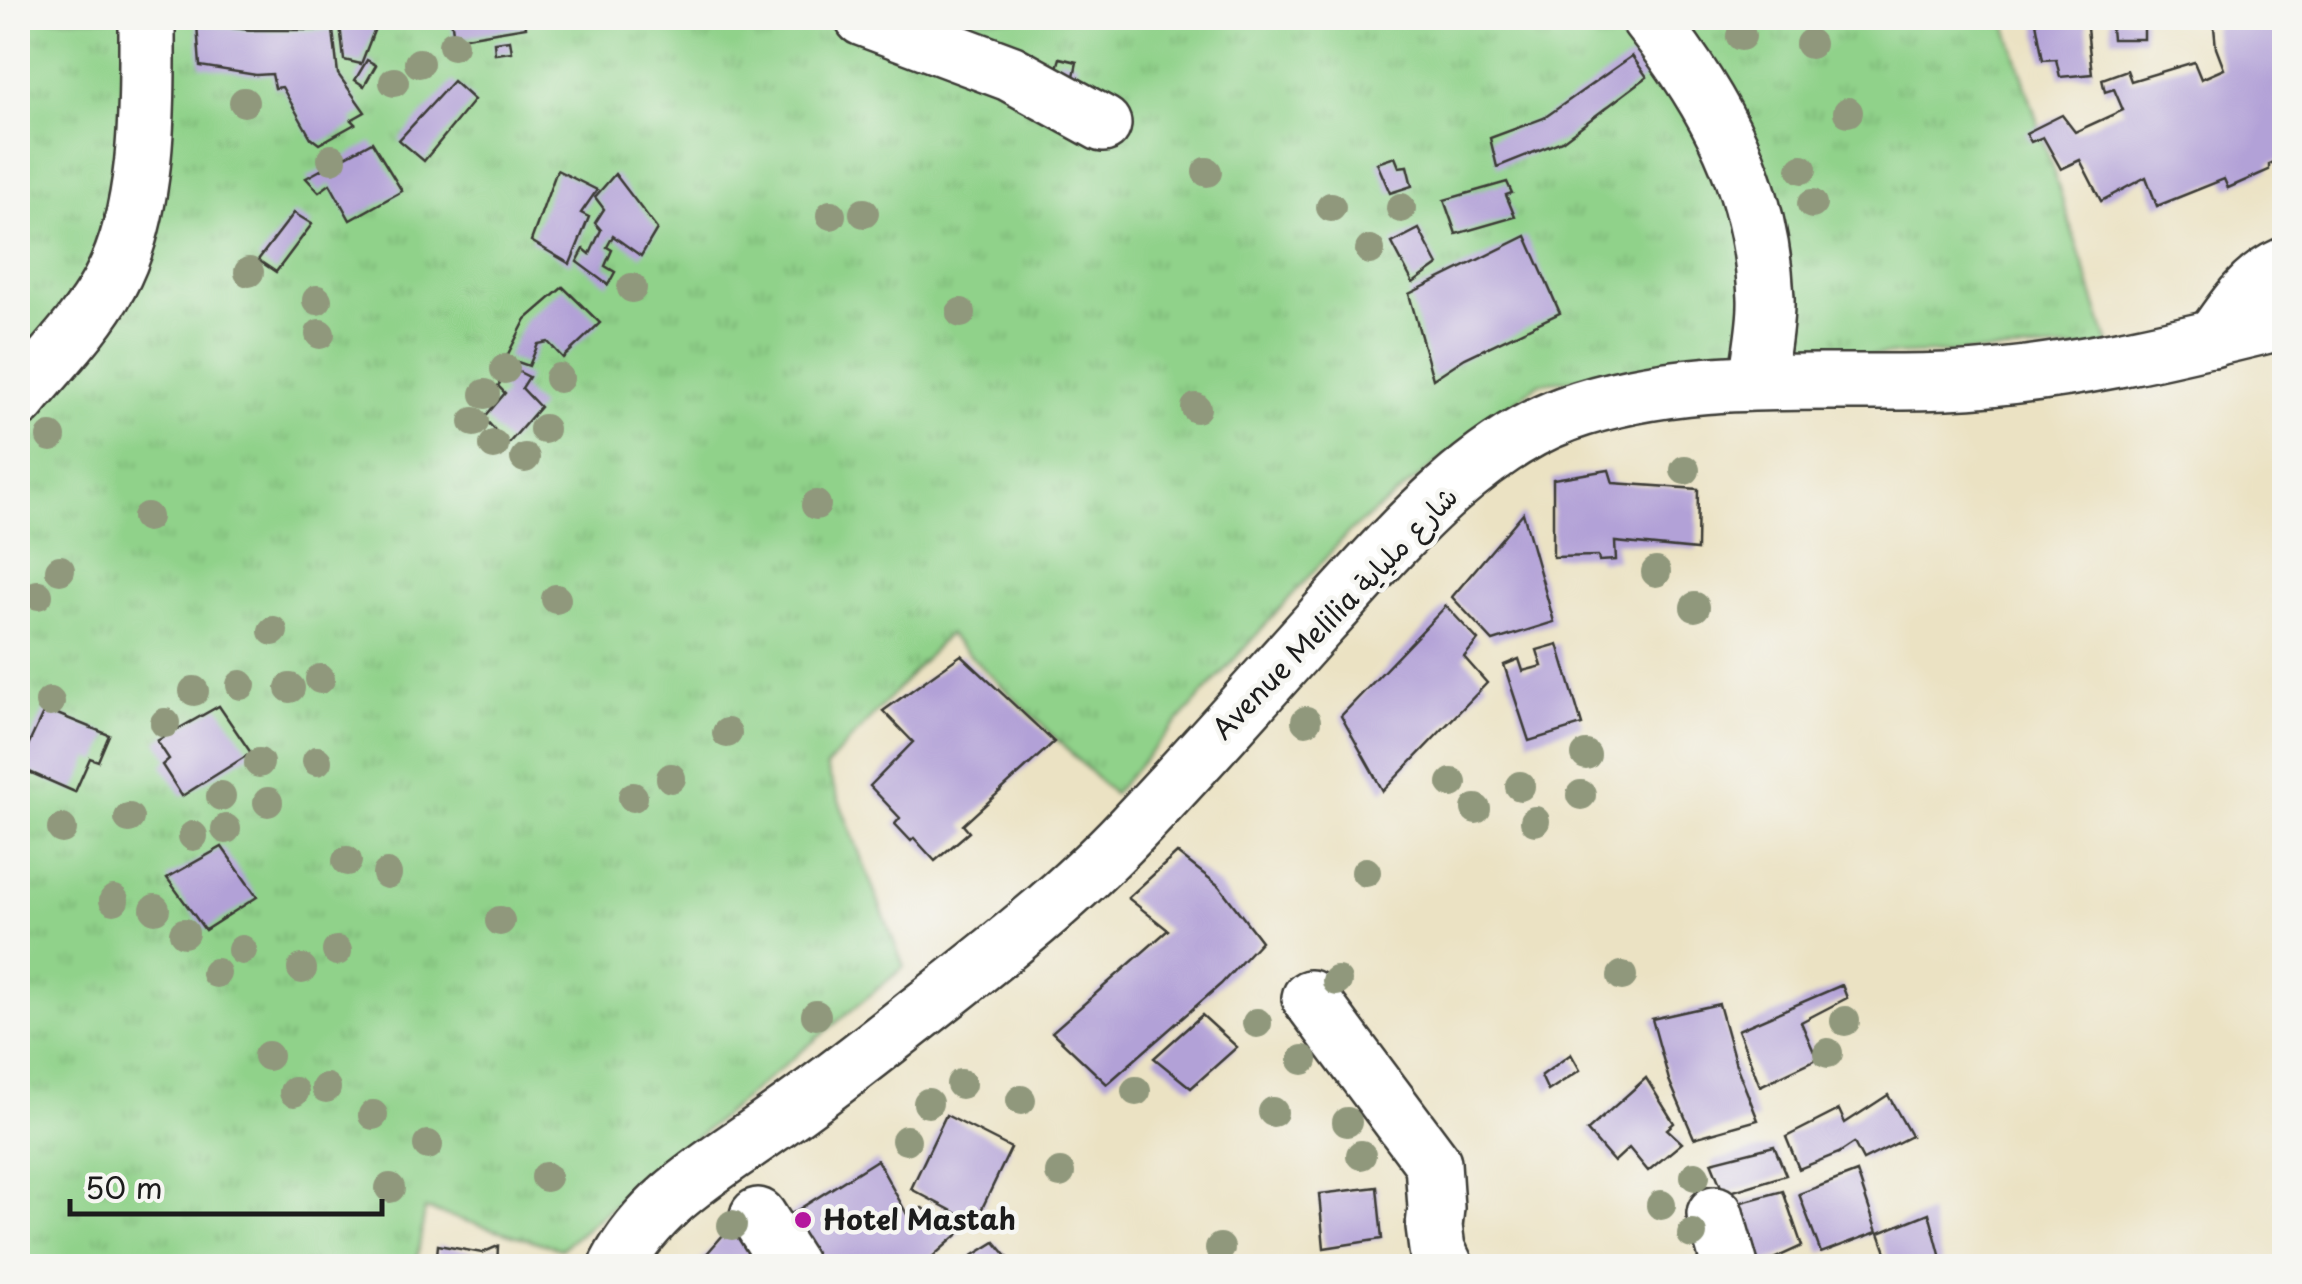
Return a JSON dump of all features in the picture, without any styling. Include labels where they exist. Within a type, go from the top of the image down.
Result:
[{"type":"street","points":[[18,400],[110,283],[137,207],[148,108],[147,18]]},
{"type":"street","points":[[864,18],[1010,73],[1102,124]]},
{"type":"street","points":[[1649,18],[1718,116],[1749,188],[1762,248],[1766,302],[1757,382]]},
{"type":"street","points":[[2202,341],[2240,300],[2271,272],[2284,266]]},
{"type":"street","name":"Avenue Melilia شارع ملياية","points":[[617,1266],[652,1215],[706,1170],[834,1080],[962,979],[1111,849],[1380,557],[1450,489],[1497,451],[1562,416],[1628,396],[1690,385],[1952,381],[2046,370],[2202,341],[2284,321]]},
{"type":"street","points":[[1310,998],[1433,1163],[1436,1249],[1445,1266]]},
{"type":"street","points":[[1715,1214],[1730,1266]]},
{"type":"street","points":[[758,1216],[790,1266]]},
{"type":"green space","points":[[18,18],[2004,18],[2110,348],[1807,357],[1539,383],[1349,532],[1113,794],[948,634],[826,767],[904,967],[561,1249],[425,1209],[416,1266],[18,1266]]},
{"type":"building","points":[[351,18],[379,18],[361,64],[344,60],[340,25]]},
{"type":"building","points":[[451,18],[525,18],[526,27],[454,39]]},
{"type":"building","points":[[2110,18],[2144,18],[2144,39],[2112,39]]},
{"type":"building","points":[[2221,18],[2275,18],[2284,38],[2284,158],[2269,164],[2269,170],[2228,188],[2224,179],[2157,206],[2146,177],[2101,201],[2080,160],[2061,169],[2043,137],[2031,142],[2026,133],[2062,115],[2075,132],[2123,110],[2114,89],[2105,92],[2102,79],[2127,70],[2131,81],[2194,62],[2201,79],[2224,69],[2214,27],[2221,24]]},
{"type":"building","points":[[2086,19],[2092,74],[2060,77],[2056,59],[2043,60],[2036,22]]},
{"type":"building","points":[[197,24],[251,30],[333,30],[338,74],[365,112],[351,120],[355,124],[319,144],[311,138],[282,87],[275,88],[272,74],[200,66]]},
{"type":"building","points":[[510,40],[512,52],[495,54],[494,42]]},
{"type":"building","points":[[1632,56],[1647,77],[1562,141],[1497,167],[1490,138],[1544,118]]},
{"type":"building","points":[[1060,58],[1077,62],[1073,81],[1055,75]]},
{"type":"building","points":[[367,60],[376,65],[364,86],[355,80]]},
{"type":"building","points":[[453,81],[474,100],[424,161],[399,140]]},
{"type":"building","points":[[372,142],[402,191],[350,220],[330,184],[319,192],[306,178]]},
{"type":"building","points":[[1395,157],[1399,167],[1407,166],[1412,186],[1390,193],[1377,163]]},
{"type":"building","points":[[557,170],[597,190],[581,213],[589,217],[570,264],[531,241]]},
{"type":"building","points":[[615,174],[657,229],[641,256],[613,236],[605,266],[615,272],[608,285],[577,262],[584,249],[590,254],[601,230],[595,223],[604,209],[595,197]]},
{"type":"building","points":[[1507,182],[1512,193],[1506,195],[1515,217],[1456,234],[1444,200]]},
{"type":"building","points":[[294,213],[312,224],[276,272],[258,260]]},
{"type":"building","points":[[1419,229],[1438,265],[1413,283],[1392,243]]},
{"type":"building","points":[[1526,236],[1560,313],[1465,358],[1433,379],[1409,294]]},
{"type":"building","points":[[563,287],[600,323],[563,358],[548,342],[538,344],[529,366],[506,358],[526,319]]},
{"type":"building","points":[[509,367],[529,377],[522,388],[540,407],[508,444],[484,418],[505,393],[498,386]]},
{"type":"building","points":[[1609,470],[1613,483],[1698,489],[1697,550],[1615,542],[1616,560],[1599,561],[1598,556],[1553,557],[1553,479]]},
{"type":"building","points":[[1523,513],[1554,622],[1493,641],[1452,597]]},
{"type":"building","points":[[1446,606],[1478,640],[1464,657],[1487,683],[1383,791],[1341,716]]},
{"type":"building","points":[[1558,644],[1582,725],[1529,741],[1504,665],[1519,659],[1523,671],[1542,666],[1537,650]]},
{"type":"building","points":[[961,655],[1054,742],[963,825],[969,832],[935,861],[895,824],[900,818],[870,786],[913,742],[883,711]]},
{"type":"building","points":[[219,706],[251,753],[182,796],[162,765],[169,759],[157,741]]},
{"type":"building","points":[[45,709],[109,735],[98,761],[90,758],[75,792],[18,767]]},
{"type":"building","points":[[222,847],[257,897],[205,930],[167,878]]},
{"type":"building","points":[[1177,853],[1219,886],[1261,941],[1221,984],[1107,1084],[1052,1032],[1168,930],[1128,898]]},
{"type":"building","points":[[1842,985],[1847,998],[1801,1022],[1817,1059],[1760,1086],[1738,1030]]},
{"type":"building","points":[[1719,1004],[1736,1065],[1758,1120],[1694,1138],[1669,1080],[1652,1019]]},
{"type":"building","points":[[1202,1015],[1237,1047],[1191,1088],[1154,1058]]},
{"type":"building","points":[[1571,1054],[1580,1070],[1548,1091],[1541,1076]]},
{"type":"building","points":[[1646,1078],[1674,1123],[1667,1129],[1682,1143],[1648,1171],[1629,1148],[1614,1162],[1587,1131]]},
{"type":"building","points":[[1888,1095],[1911,1136],[1863,1160],[1854,1143],[1799,1169],[1786,1137],[1839,1110],[1845,1123]]},
{"type":"building","points":[[946,1115],[1011,1148],[975,1223],[911,1189]]},
{"type":"building","points":[[1774,1146],[1786,1175],[1724,1194],[1711,1162]]},
{"type":"building","points":[[877,1160],[908,1216],[922,1208],[964,1229],[922,1266],[801,1266],[774,1225]]},
{"type":"building","points":[[1857,1172],[1877,1232],[1821,1253],[1799,1194]]},
{"type":"building","points":[[1377,1187],[1382,1239],[1324,1248],[1319,1194]]},
{"type":"building","points":[[1783,1191],[1802,1246],[1758,1266],[1743,1266],[1723,1207]]},
{"type":"building","points":[[1929,1213],[1943,1266],[1891,1266],[1879,1233]]},
{"type":"building","points":[[731,1226],[772,1266],[696,1266]]},
{"type":"building","points":[[995,1242],[1015,1266],[956,1266]]},
{"type":"building","points":[[438,1245],[482,1253],[498,1246],[497,1266],[436,1266]]},
{"type":"place","name":"Hotel Mastah","points":[[803,1220]]}]
